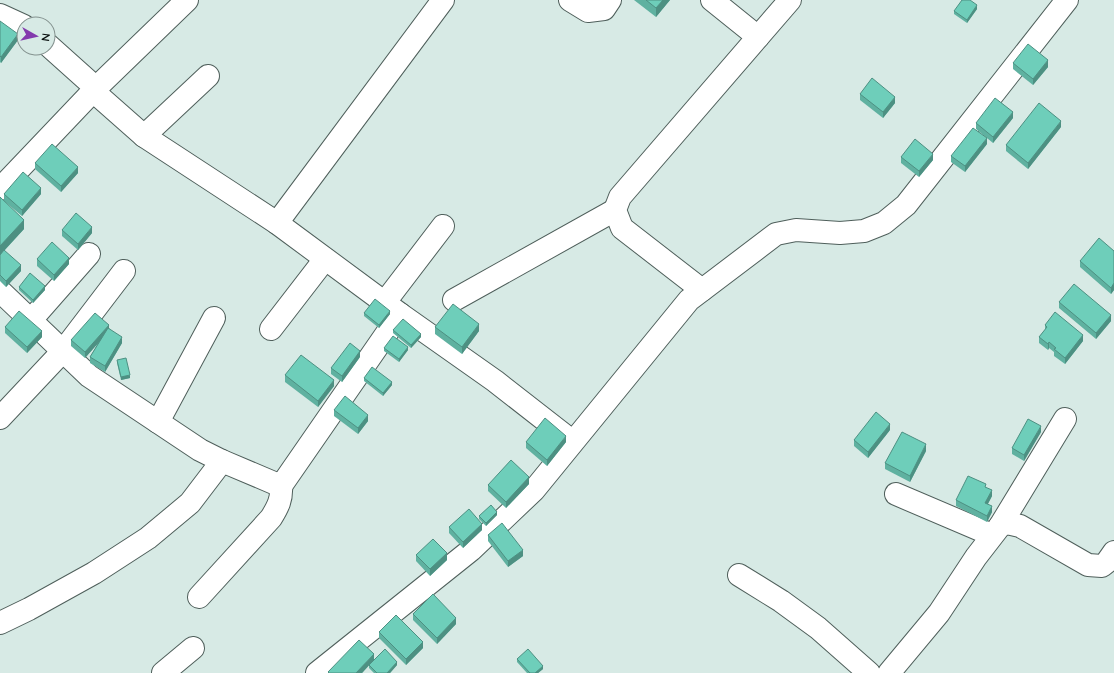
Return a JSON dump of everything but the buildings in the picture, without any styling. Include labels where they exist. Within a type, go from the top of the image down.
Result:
[{"type":"street","points":[[0,189],[94,90],[187,0]]},
{"type":"street","points":[[277,223],[443,0]]},
{"type":"street","points":[[570,0],[588,11],[604,9],[610,0]]},
{"type":"street","points":[[712,0],[758,37]]},
{"type":"street","points":[[702,290],[622,228],[616,210],[620,197],[790,0]]},
{"type":"street","points":[[318,673],[472,550],[534,490],[574,443],[689,300],[776,234],[796,230],[840,233],[864,231],[884,223],[906,205],[1067,0]]},
{"type":"street","points":[[0,15],[16,22]]},
{"type":"street","points":[[56,53],[144,136],[277,223],[392,308],[495,381],[574,443]]},
{"type":"street","points":[[144,136],[208,76]]},
{"type":"street","points":[[454,300],[616,210]]},
{"type":"street","points":[[199,597],[271,518],[278,508],[282,496],[281,486],[444,226]]},
{"type":"street","points":[[31,320],[89,254]]},
{"type":"street","points":[[271,329],[325,259]]},
{"type":"street","points":[[0,418],[63,351],[124,271]]},
{"type":"street","points":[[0,291],[89,376],[222,462],[281,486]]},
{"type":"street","points":[[158,422],[214,318]]},
{"type":"street","points":[[889,673],[939,613],[996,530],[1065,418]]},
{"type":"street","points":[[0,623],[29,609],[94,573],[148,538],[190,503],[222,462]]},
{"type":"street","points":[[896,494],[996,530]]},
{"type":"street","points":[[996,530],[1007,523],[1020,526],[1088,565],[1102,566],[1114,552]]},
{"type":"street","points":[[739,575],[781,601],[818,628],[869,673]]},
{"type":"street","points":[[163,673],[193,648]]}]
